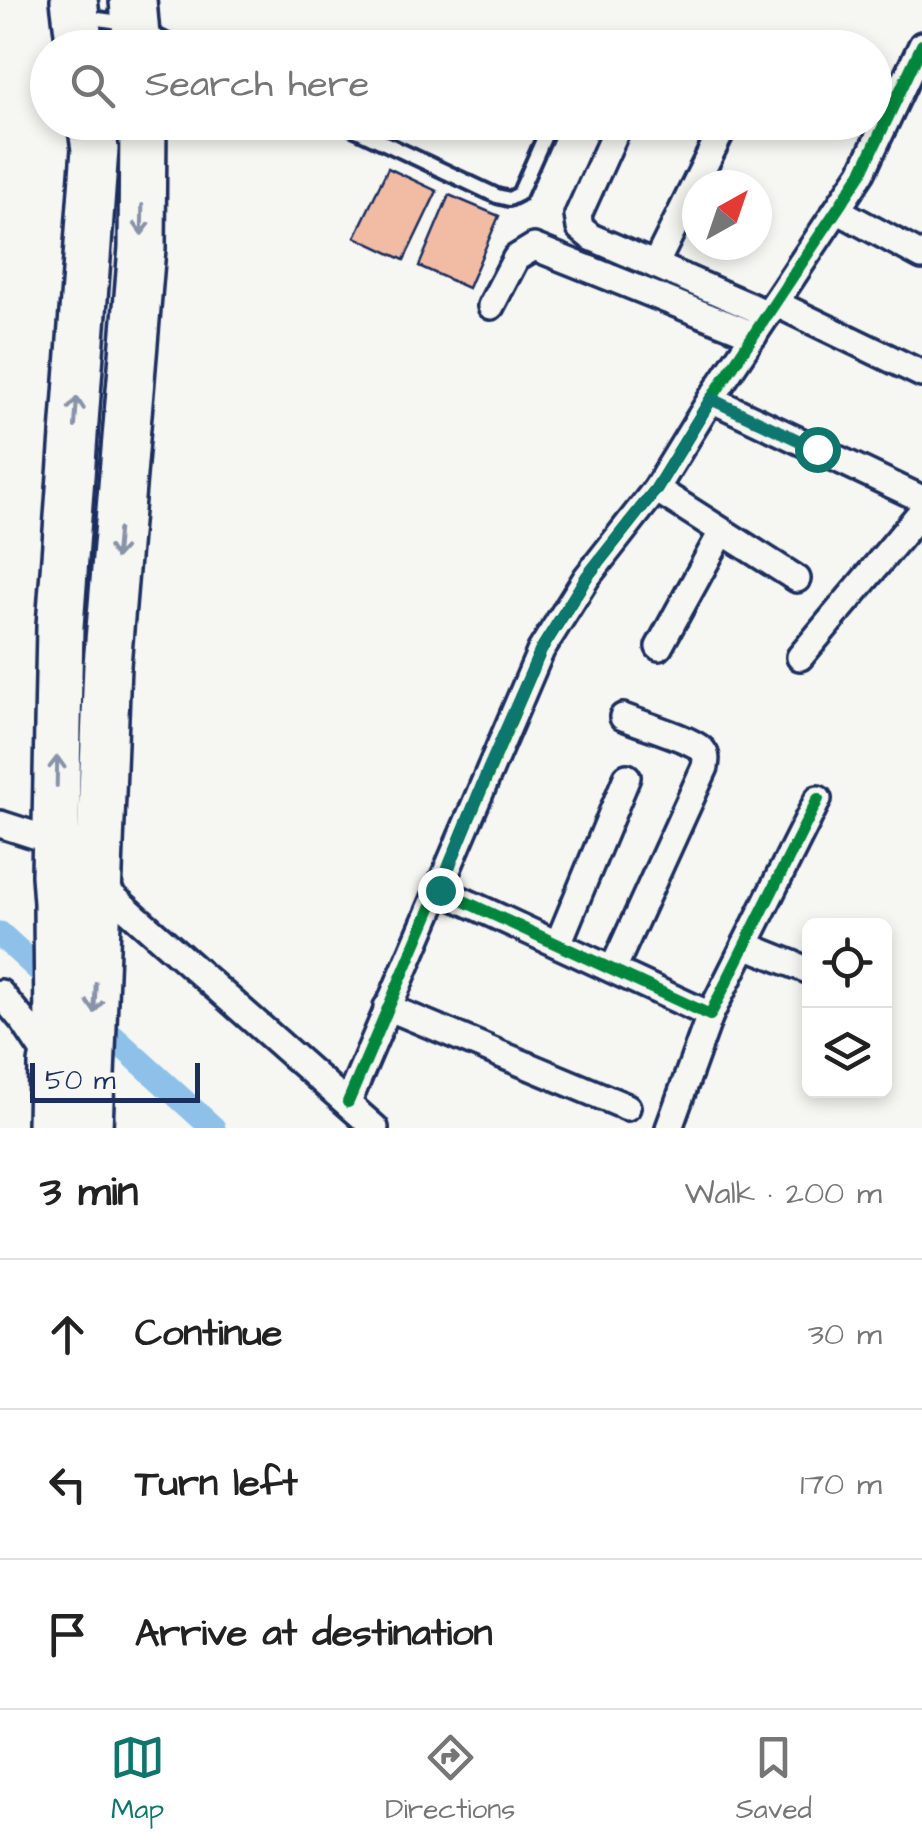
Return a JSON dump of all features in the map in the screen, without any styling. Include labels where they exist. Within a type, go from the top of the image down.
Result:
[{"type":"highway","points":[[90,1128],[67,1057],[54,875],[60,626],[94,140]]},
{"type":"highway","points":[[51,1128],[100,905],[107,666],[142,248],[144,140]]},
{"type":"street","points":[[892,109],[921,49]]},
{"type":"street","points":[[612,140],[578,215],[580,228],[592,238],[766,317]]},
{"type":"street","points":[[655,265],[717,140]]},
{"type":"street","points":[[348,1102],[541,650],[587,576],[656,489],[862,172],[877,140]]},
{"type":"street","points":[[837,210],[922,256]]},
{"type":"street","points":[[491,306],[516,258],[534,247],[766,317],[922,374]]},
{"type":"street","points":[[711,399],[922,499]]},
{"type":"street","points":[[656,489],[797,579]]},
{"type":"street","points":[[800,657],[922,511]]},
{"type":"street","points":[[659,647],[722,532]]},
{"type":"street","points":[[614,970],[706,767],[704,752],[693,744],[623,717]]},
{"type":"street","points":[[558,944],[627,777]]},
{"type":"street","points":[[669,1128],[710,1015],[818,799]]},
{"type":"street","points":[[0,824],[56,842]]},
{"type":"street","points":[[440,890],[710,1015]]},
{"type":"street","points":[[100,905],[348,1102],[375,1128]]},
{"type":"street","points":[[745,945],[802,968]]},
{"type":"street","points":[[0,993],[24,1022],[67,1057]]},
{"type":"street","points":[[388,1007],[627,1107]]},
{"type":"lane","points":[[77,21],[135,24]]},
{"type":"lane","points":[[378,140],[509,199],[519,194],[543,140]]},
{"type":"building","points":[[388,168],[437,191],[404,260],[355,237]]},
{"type":"building","points":[[449,195],[499,216],[468,288],[419,266]]},
{"type":"waterway","points":[[0,934],[58,987]]},
{"type":"waterway","points":[[91,1017],[213,1128]]},
{"type":"cycle path","points":[[892,108],[922,45]]},
{"type":"cycle path","points":[[348,1102],[541,650],[587,577],[656,489],[862,172],[877,140]]},
{"type":"cycle path","points":[[440,890],[710,1015],[818,799]]},
{"type":"route","points":[[440,890],[541,650],[587,576],[656,489],[711,399],[817,449]]}]
